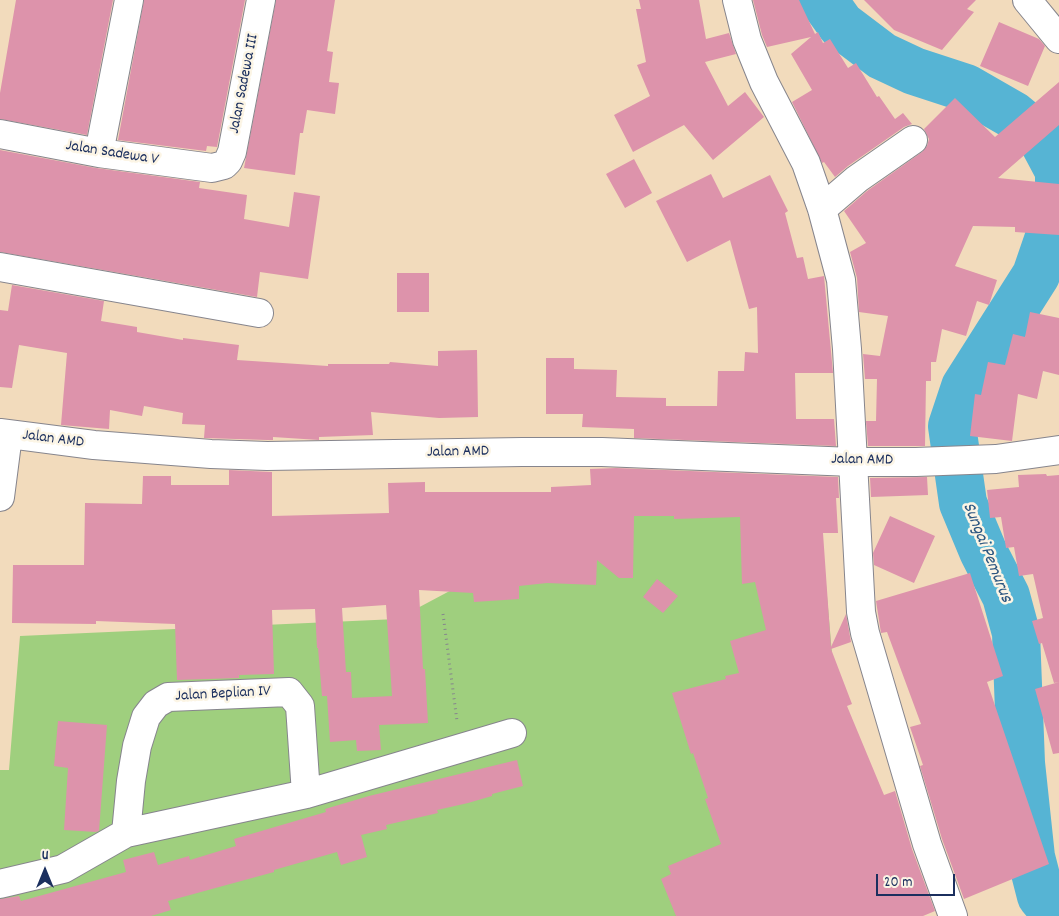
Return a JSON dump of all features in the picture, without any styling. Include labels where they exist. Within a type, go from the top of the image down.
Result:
[{"type":"street","points":[[99,153],[130,0]]},
{"type":"street","name":"Jalan Sadewa III","points":[[224,166],[232,152],[261,0]]},
{"type":"street","points":[[737,0],[748,40],[764,82],[806,163],[822,209],[841,280],[847,349],[859,594],[865,632],[927,844],[953,916]]},
{"type":"street","points":[[1027,0],[1059,39]]},
{"type":"street","name":"Jalan Sadewa V","points":[[0,134],[99,153],[212,168],[224,166]]},
{"type":"street","points":[[822,209],[857,179],[913,140]]},
{"type":"street","points":[[0,267],[259,313]]},
{"type":"street","points":[[0,497],[4,434]]},
{"type":"street","name":"Jalan AMD","points":[[4,434],[113,446],[211,454],[267,456],[592,452],[853,462],[916,462],[996,460],[1059,450]]},
{"type":"street","name":"Jalan Beplian IV","points":[[126,833],[131,781],[137,746],[144,722],[150,710],[168,697],[289,692],[300,706],[306,794]]},
{"type":"street","points":[[0,884],[63,869],[126,833],[306,794],[512,733]]},
{"type":"path","points":[[443,614],[461,749]]},
{"type":"green space","points":[[818,492],[842,769],[869,916],[0,916],[0,770],[9,770],[20,636],[397,619],[585,519]]},
{"type":"building","points":[[16,0],[113,0],[87,135],[0,119],[0,93]]},
{"type":"building","points":[[144,0],[245,0],[217,147],[207,146],[206,151],[118,140]]},
{"type":"building","points":[[276,0],[335,0],[327,51],[333,52],[329,82],[339,83],[335,114],[307,110],[303,133],[300,133],[295,175],[244,168]]},
{"type":"building","points":[[639,0],[699,0],[706,39],[729,33],[736,54],[705,62],[728,106],[745,92],[764,117],[713,160],[684,125],[633,152],[614,115],[650,96],[637,65],[646,62],[636,9],[641,9]]},
{"type":"building","points":[[753,0],[799,0],[815,34],[818,32],[823,43],[830,39],[848,68],[856,63],[877,97],[879,96],[895,119],[903,113],[912,124],[904,127],[835,177],[824,162],[822,163],[792,102],[812,90],[791,54],[811,37],[767,47]]},
{"type":"building","points":[[864,0],[976,0],[967,9],[974,12],[942,50],[894,30]]},
{"type":"building","points":[[999,22],[1039,39],[1045,46],[1028,86],[980,66]]},
{"type":"building","points":[[1059,82],[1059,125],[998,178],[1059,184],[1059,235],[1015,232],[1015,227],[973,226],[955,266],[997,280],[989,305],[977,301],[966,336],[942,329],[936,362],[931,362],[931,381],[926,381],[925,446],[868,446],[866,421],[876,421],[877,379],[865,379],[863,354],[880,356],[888,316],[859,312],[857,278],[850,252],[866,243],[844,211],[867,191],[922,152],[927,146],[929,139],[924,129],[955,98],[995,137]]},
{"type":"building","points":[[0,150],[96,168],[200,182],[199,188],[247,195],[244,219],[289,227],[294,192],[320,196],[308,279],[260,272],[257,297],[0,252]]},
{"type":"building","points":[[634,159],[652,193],[625,208],[606,174]]},
{"type":"building","points":[[711,174],[723,198],[770,175],[788,211],[785,213],[797,258],[803,257],[808,279],[824,276],[833,373],[795,373],[796,419],[834,419],[836,446],[634,438],[634,429],[582,427],[583,414],[546,414],[546,358],[574,358],[574,369],[617,370],[616,397],[666,398],[666,406],[717,406],[718,371],[744,371],[745,352],[758,353],[757,307],[749,309],[730,240],[687,262],[656,201]]},
{"type":"building","points":[[397,273],[429,273],[429,312],[397,312]]},
{"type":"building","points":[[12,285],[104,301],[101,321],[137,327],[137,332],[183,340],[183,338],[239,345],[237,360],[328,366],[328,364],[389,364],[390,362],[438,366],[438,351],[477,350],[478,417],[439,418],[371,412],[373,435],[319,437],[319,440],[273,437],[273,440],[204,438],[205,425],[182,424],[183,413],[144,406],[142,416],[110,410],[109,429],[61,425],[67,353],[19,345],[12,388],[0,387],[0,310],[8,311]]},
{"type":"building","points":[[1030,312],[1059,318],[1059,375],[1043,371],[1037,399],[1018,394],[1012,441],[970,436],[975,394],[981,395],[988,362],[1005,365],[1013,334],[1025,337]]},
{"type":"building","points":[[616,468],[838,477],[839,498],[836,498],[838,533],[823,533],[831,647],[846,614],[851,642],[831,649],[852,704],[847,706],[884,795],[895,791],[912,849],[935,911],[923,916],[676,916],[661,879],[671,874],[668,866],[721,844],[705,799],[708,798],[693,753],[691,754],[672,693],[726,679],[725,676],[739,673],[730,641],[766,630],[755,582],[742,584],[740,517],[674,519],[674,516],[634,516],[633,578],[619,578],[597,560],[596,585],[547,583],[519,586],[519,599],[474,602],[473,593],[419,590],[428,723],[379,725],[381,750],[357,751],[356,740],[330,742],[327,696],[322,696],[315,609],[272,610],[274,674],[239,675],[239,678],[177,680],[175,624],[96,621],[96,624],[12,623],[13,565],[84,565],[85,503],[142,504],[143,476],[171,476],[171,485],[229,485],[229,470],[272,472],[272,516],[389,513],[388,483],[425,482],[425,492],[551,492],[551,487],[591,485],[590,469]],"holes":[[[386,605],[392,696],[352,698],[351,672],[346,672],[342,608]]]},
{"type":"building","points":[[1046,474],[1047,476],[1059,475],[1059,682],[1054,683],[1042,643],[1039,644],[1032,621],[1043,618],[1033,574],[1019,576],[1014,547],[1006,548],[1001,517],[990,518],[987,490],[1019,487],[1018,475]]},
{"type":"building","points":[[927,477],[928,495],[871,497],[870,478]]},
{"type":"building","points":[[890,516],[935,536],[914,583],[874,565],[873,553]]},
{"type":"building","points":[[970,573],[1003,676],[987,682],[1049,864],[964,899],[942,839],[920,766],[923,765],[910,727],[921,724],[887,632],[881,633],[876,601]]},
{"type":"building","points":[[657,579],[678,596],[663,613],[643,597]]},
{"type":"building","points":[[1059,682],[1059,753],[1053,754],[1035,689]]},
{"type":"building","points":[[58,721],[107,725],[99,831],[64,830],[68,768],[54,766]]},
{"type":"building","points":[[517,760],[523,786],[492,794],[492,796],[468,803],[437,810],[438,813],[386,825],[387,829],[361,835],[367,857],[341,865],[337,852],[274,870],[274,872],[168,901],[171,910],[151,916],[0,916],[0,899],[19,896],[21,901],[126,872],[123,860],[154,852],[158,865],[189,856],[190,860],[236,846],[234,839],[326,812],[325,809],[369,796]]},
{"type":"waterway","name":"Sungai Pemurus","points":[[823,0],[841,25],[882,56],[914,71],[966,88],[1013,115],[1042,139],[1059,171],[1059,185]]},
{"type":"waterway","name":"Sungai Pemurus","points":[[1058,916],[1041,896],[1031,857],[1021,763],[1016,633],[1006,596],[983,551],[963,503],[952,426],[965,387],[1036,275],[1059,208]]}]
